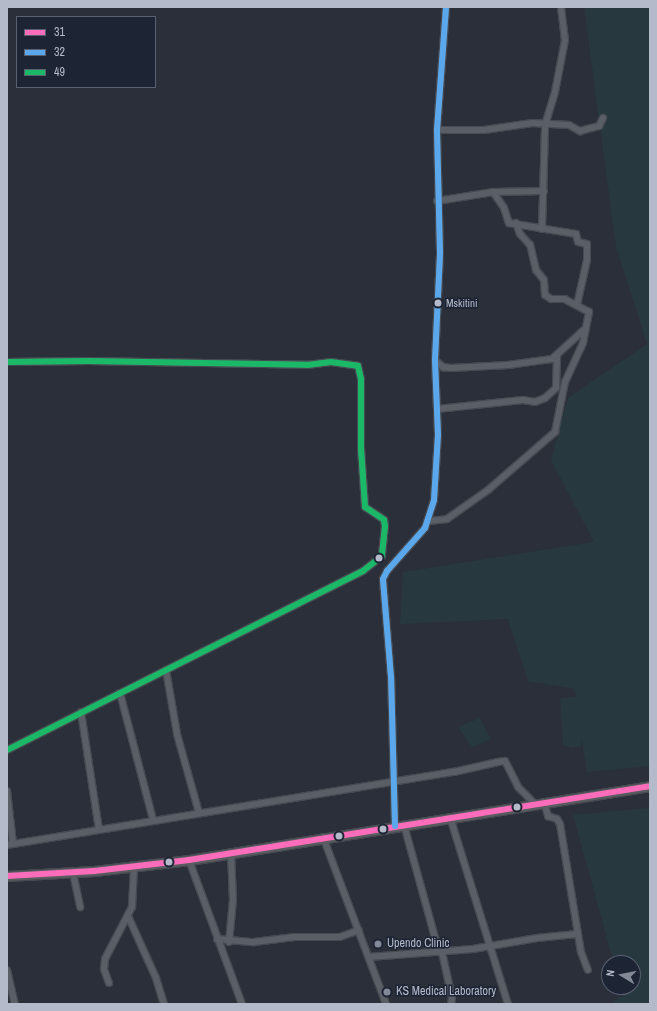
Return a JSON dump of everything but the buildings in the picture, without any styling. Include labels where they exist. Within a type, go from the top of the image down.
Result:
[{"type":"highway","points":[[7,876],[73,873],[189,860],[323,837],[650,786]]},
{"type":"street","points":[[446,7],[437,130],[440,253],[435,360],[437,463],[429,520],[413,545],[387,571],[383,579],[389,636],[395,780],[399,825],[440,952],[452,998],[451,1004]]},
{"type":"street","points":[[542,229],[545,125],[565,44],[562,7]]},
{"type":"street","points":[[437,130],[470,131],[527,124],[569,125],[580,131],[599,126],[603,118]]},
{"type":"street","points":[[438,201],[493,192],[544,191]]},
{"type":"street","points":[[493,192],[504,208],[507,222],[576,234],[579,242],[587,244],[587,260],[577,305]]},
{"type":"street","points":[[429,520],[447,519],[488,490],[555,432],[565,382],[582,343],[589,312],[565,298],[551,299],[545,295],[544,280],[536,270],[530,245],[520,234],[516,223]]},
{"type":"street","points":[[435,360],[443,367],[451,368],[508,365],[557,356],[586,328]]},
{"type":"street","points":[[437,409],[523,400],[535,402],[545,398],[556,388],[557,356]]},
{"type":"street","points":[[7,362],[81,360],[300,365],[330,362],[353,364],[360,367],[365,507],[385,521],[382,556],[372,565],[344,582],[7,750]]},
{"type":"street","points":[[166,670],[177,734],[199,813]]},
{"type":"street","points":[[120,693],[153,820]]},
{"type":"street","points":[[81,712],[99,829]]},
{"type":"street","points":[[7,791],[10,845],[505,761],[518,788],[539,803],[548,816],[557,819],[560,824],[581,952],[588,970]]},
{"type":"street","points":[[450,817],[508,1004]]},
{"type":"street","points":[[323,837],[386,1004]]},
{"type":"street","points":[[229,942],[233,900],[231,853]]},
{"type":"street","points":[[189,860],[242,1004]]},
{"type":"street","points":[[109,983],[104,969],[106,952],[128,916],[133,901],[134,867]]},
{"type":"street","points":[[73,873],[80,907]]},
{"type":"street","points":[[128,916],[154,973],[164,1004]]},
{"type":"street","points":[[217,939],[229,942],[340,937],[359,930]]},
{"type":"street","points":[[369,957],[440,952],[578,934]]},
{"type":"street","points":[[7,971],[15,1004]]},
{"type":"shaded area","points":[[584,7],[650,7],[650,766],[587,772],[582,739],[581,746],[572,748],[563,745],[560,698],[576,697],[575,689],[528,681],[508,619],[400,624],[403,572],[594,542],[551,460],[568,398],[647,344],[616,246]]},
{"type":"shaded area","points":[[480,718],[491,739],[472,747],[458,727]]},
{"type":"shaded area","points":[[650,808],[650,1004],[612,1004],[620,996],[623,997],[623,995],[641,995],[641,955],[612,955],[573,815]]},
{"type":"transit line","name":"32","points":[[395,826],[391,677],[383,579],[387,571],[425,528],[434,500],[438,435],[435,360],[440,253],[437,130],[446,7]]},
{"type":"transit line","name":"49","points":[[7,362],[88,361],[307,365],[331,362],[358,366],[361,379],[361,448],[365,507],[384,520],[385,526],[382,556],[363,571],[7,750]]},
{"type":"transit line","name":"31","points":[[7,876],[94,871],[189,860],[650,786]]},
{"type":"place","name":"Mskitini","points":[[438,303]]},
{"type":"place","name":"Upendo Clinic","points":[[378,944]]},
{"type":"place","name":"KS Medical Laboratory","points":[[387,992]]}]
